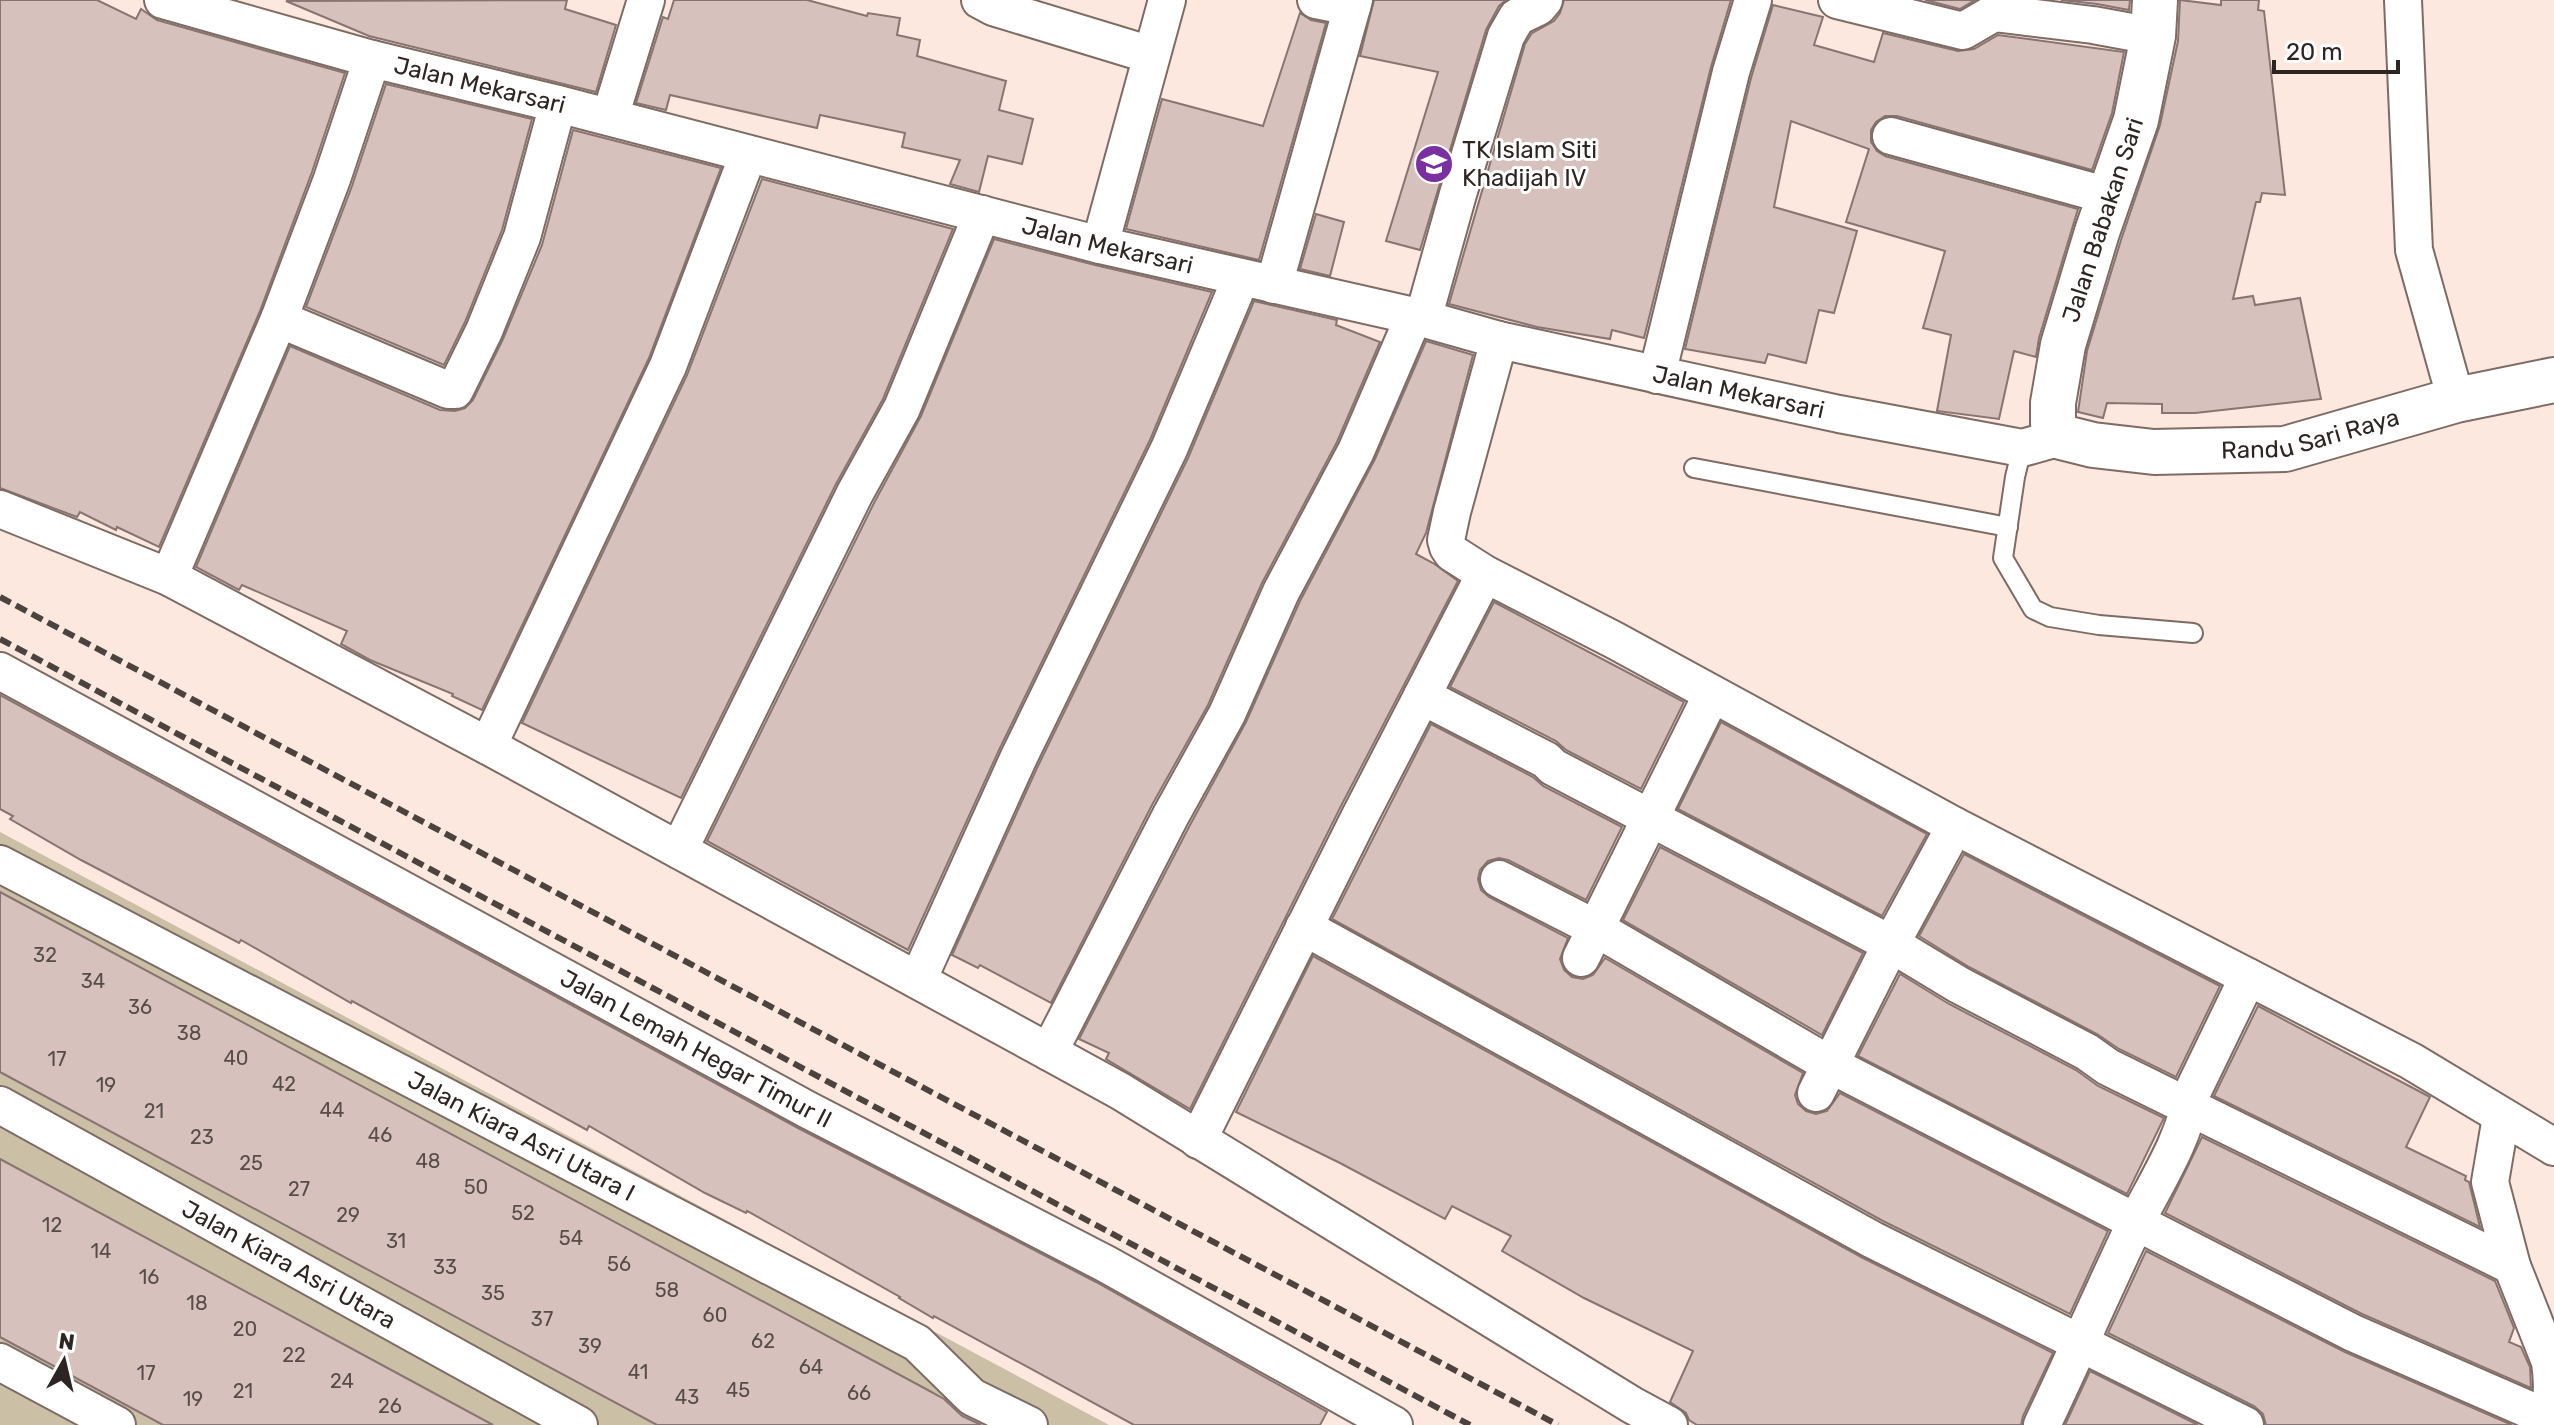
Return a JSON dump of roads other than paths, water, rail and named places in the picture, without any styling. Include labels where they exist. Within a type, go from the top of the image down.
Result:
[{"type":"street","name":"Jalan Mekarsari","points":[[163,0],[372,59],[610,117],[1100,245],[1418,318],[1499,340],[1839,414],[2041,443]]},
{"type":"street","points":[[610,117],[646,0]]},
{"type":"street","points":[[980,0],[993,7],[1151,55]]},
{"type":"street","points":[[1100,245],[1167,0]]},
{"type":"street","points":[[926,962],[1018,759],[1169,449],[1258,281],[1353,4],[1316,0]]},
{"type":"street","points":[[1059,1031],[1227,714],[1281,592],[1356,451],[1418,318],[1506,36],[1517,17],[1538,7],[1544,0]]},
{"type":"street","points":[[1657,375],[1731,72],[1753,0]]},
{"type":"street","points":[[1837,0],[1963,31],[1994,13],[2093,25],[2154,18]]},
{"type":"street","points":[[2403,0],[2414,250],[2456,400]]},
{"type":"street","name":"Jalan Babakan Sari","points":[[2041,443],[2053,424],[2053,403],[2063,345],[2136,120],[2154,18]]},
{"type":"street","points":[[169,577],[279,319],[332,179],[372,59]]},
{"type":"street","points":[[279,319],[448,390],[455,390],[484,331],[522,237],[558,104]]},
{"type":"street","points":[[1891,136],[2109,196]]},
{"type":"street","points":[[488,746],[668,366],[748,155]]},
{"type":"street","points":[[679,850],[855,493],[902,408],[982,214]]},
{"type":"street","points":[[1499,340],[1446,540],[1452,553],[1485,574],[1614,640],[1955,826],[2411,1061],[2554,1147]]},
{"type":"street","name":"Randu Sari Raya","points":[[2041,443],[2154,452],[2285,449],[2456,400],[2554,380]]},
{"type":"street","points":[[0,509],[169,577],[679,850],[926,962],[1059,1031],[1120,1091],[1669,1425]]},
{"type":"street","points":[[1193,1136],[1485,574]]},
{"type":"street","name":"Jalan Lemah Hegar Timur II","points":[[0,671],[794,1103],[1106,1264],[1394,1425]]},
{"type":"street","points":[[1589,944],[1712,694]]},
{"type":"street","points":[[1422,696],[1891,944],[1959,985],[2087,1052],[2108,1067],[2512,1266]]},
{"type":"street","points":[[1823,1079],[1955,826]]},
{"type":"street","name":"Jalan Kiara Asri Utara I","points":[[0,864],[917,1343],[972,1397],[1029,1425]]},
{"type":"street","points":[[1499,879],[1589,944],[1823,1079],[2136,1222],[2353,1333],[2546,1421],[2552,1389],[2550,1362],[2512,1266],[2490,1182],[2501,1117]]},
{"type":"street","points":[[1304,927],[1873,1240],[2245,1425]]},
{"type":"street","points":[[2042,1425],[2136,1222],[2164,1170],[2190,1106],[2191,1095],[2248,977]]},
{"type":"street","name":"Jalan Kiara Asri Utara","points":[[0,1105],[579,1425]]},
{"type":"street","points":[[0,1362],[117,1425]]},
{"type":"lane","points":[[2041,443],[2008,527],[2003,558],[2033,609],[2050,617],[2099,625],[2193,633]]},
{"type":"lane","points":[[1694,468],[2008,527]]},
{"type":"railway","points":[[0,597],[1558,1425]]},
{"type":"railway","points":[[0,639],[1470,1425]]},
{"type":"place","name":"TK Islam Siti Khadijah IV","points":[[1434,164]]}]
